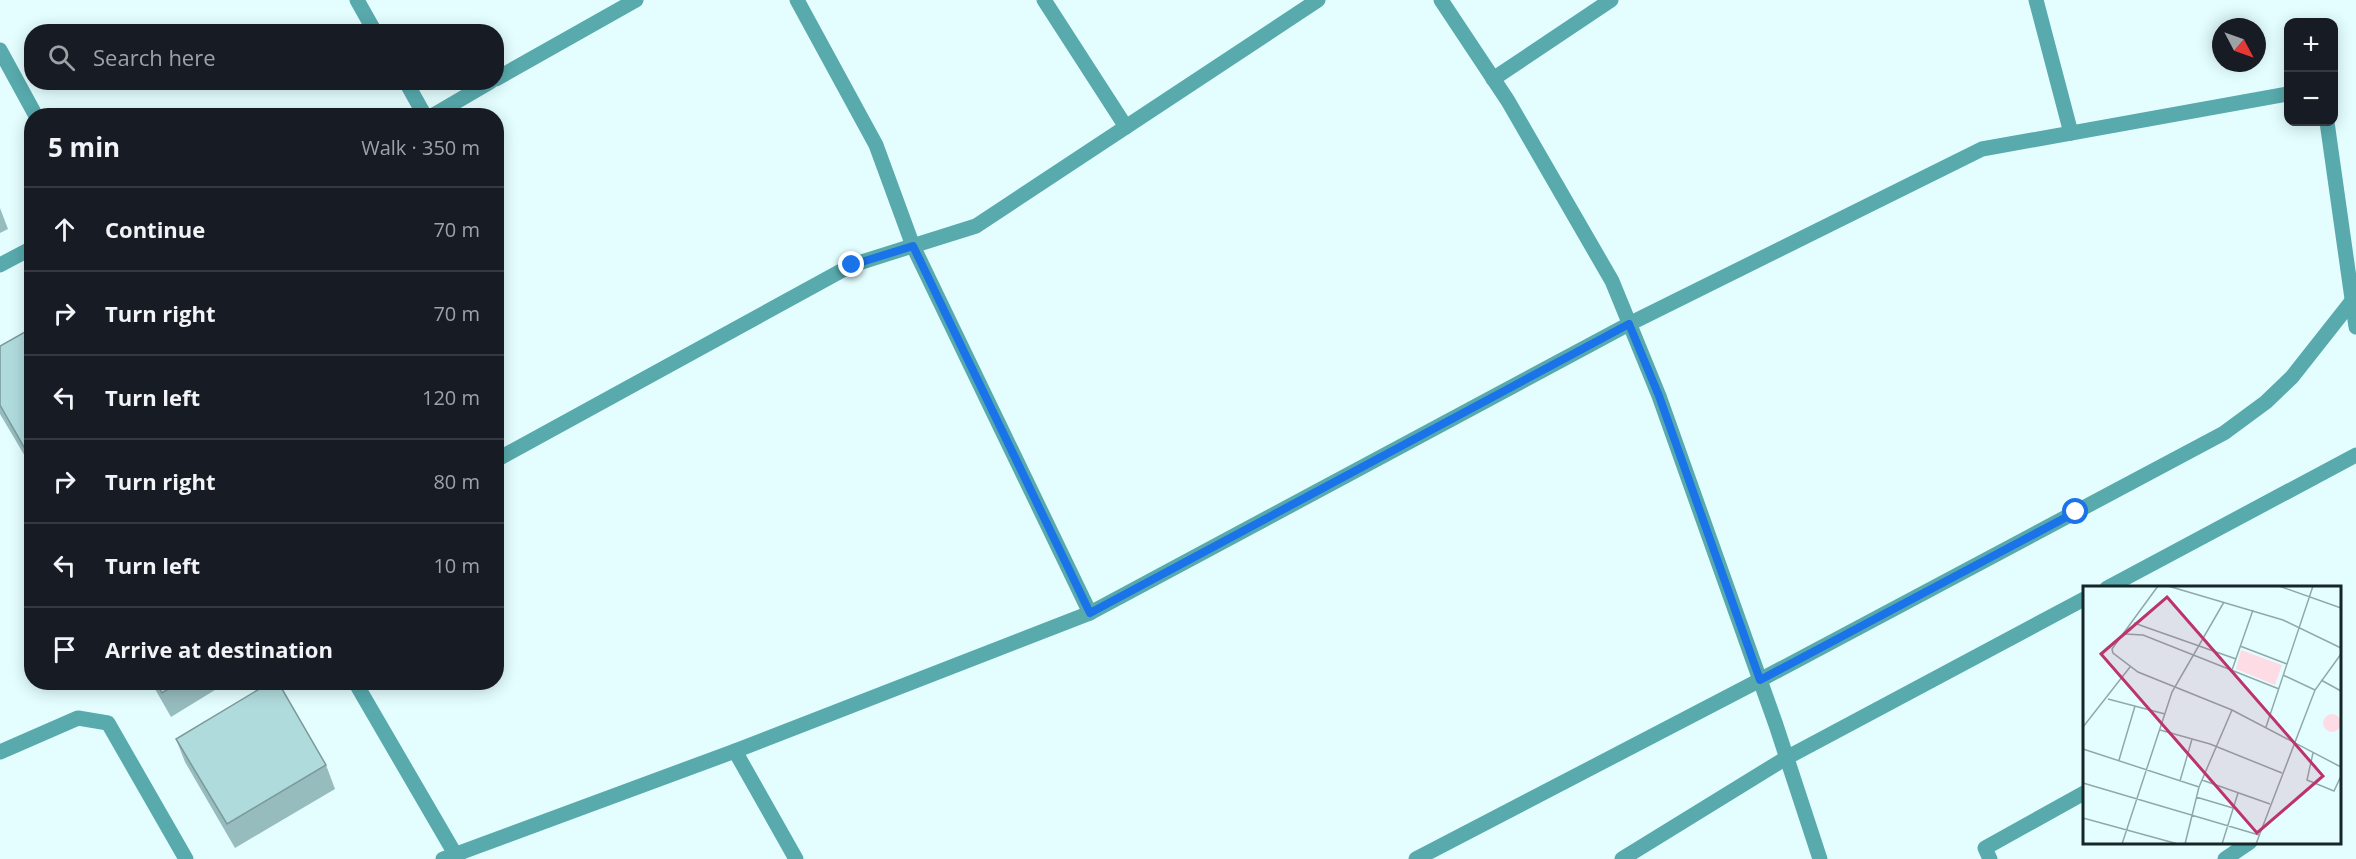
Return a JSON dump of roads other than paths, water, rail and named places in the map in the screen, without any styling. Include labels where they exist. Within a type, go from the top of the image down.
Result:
[{"type":"street","points":[[357,0],[370,24]]},
{"type":"street","points":[[504,74],[636,0]]},
{"type":"street","points":[[797,0],[876,145],[913,246],[1090,613]]},
{"type":"street","points":[[1044,0],[1126,127]]},
{"type":"street","points":[[504,456],[852,265],[976,226],[1318,0]]},
{"type":"street","points":[[1441,0],[1508,101],[1612,281],[1659,396],[1760,680],[1820,859]]},
{"type":"street","points":[[1493,80],[1611,0]]},
{"type":"street","points":[[2036,0],[2071,133]]},
{"type":"street","points":[[0,50],[32,108]]},
{"type":"street","points":[[410,90],[420,108]]},
{"type":"street","points":[[446,108],[476,90]]},
{"type":"street","points":[[359,690],[452,857],[735,751],[1090,613],[1629,324],[1982,149],[2284,95]]},
{"type":"street","points":[[2328,126],[2356,327]]},
{"type":"street","points":[[0,265],[24,252]]},
{"type":"street","points":[[1416,859],[1760,680],[2224,433],[2266,402],[2292,377],[2352,301]]},
{"type":"street","points":[[2111,586],[2356,455]]},
{"type":"street","points":[[1622,859],[1786,758],[2083,600]]},
{"type":"street","points":[[0,752],[78,718],[108,723],[186,859]]},
{"type":"street","points":[[735,751],[796,859]]},
{"type":"street","points":[[1990,859],[1985,848],[2083,794]]},
{"type":"street","points":[[2225,859],[2248,844]]}]
